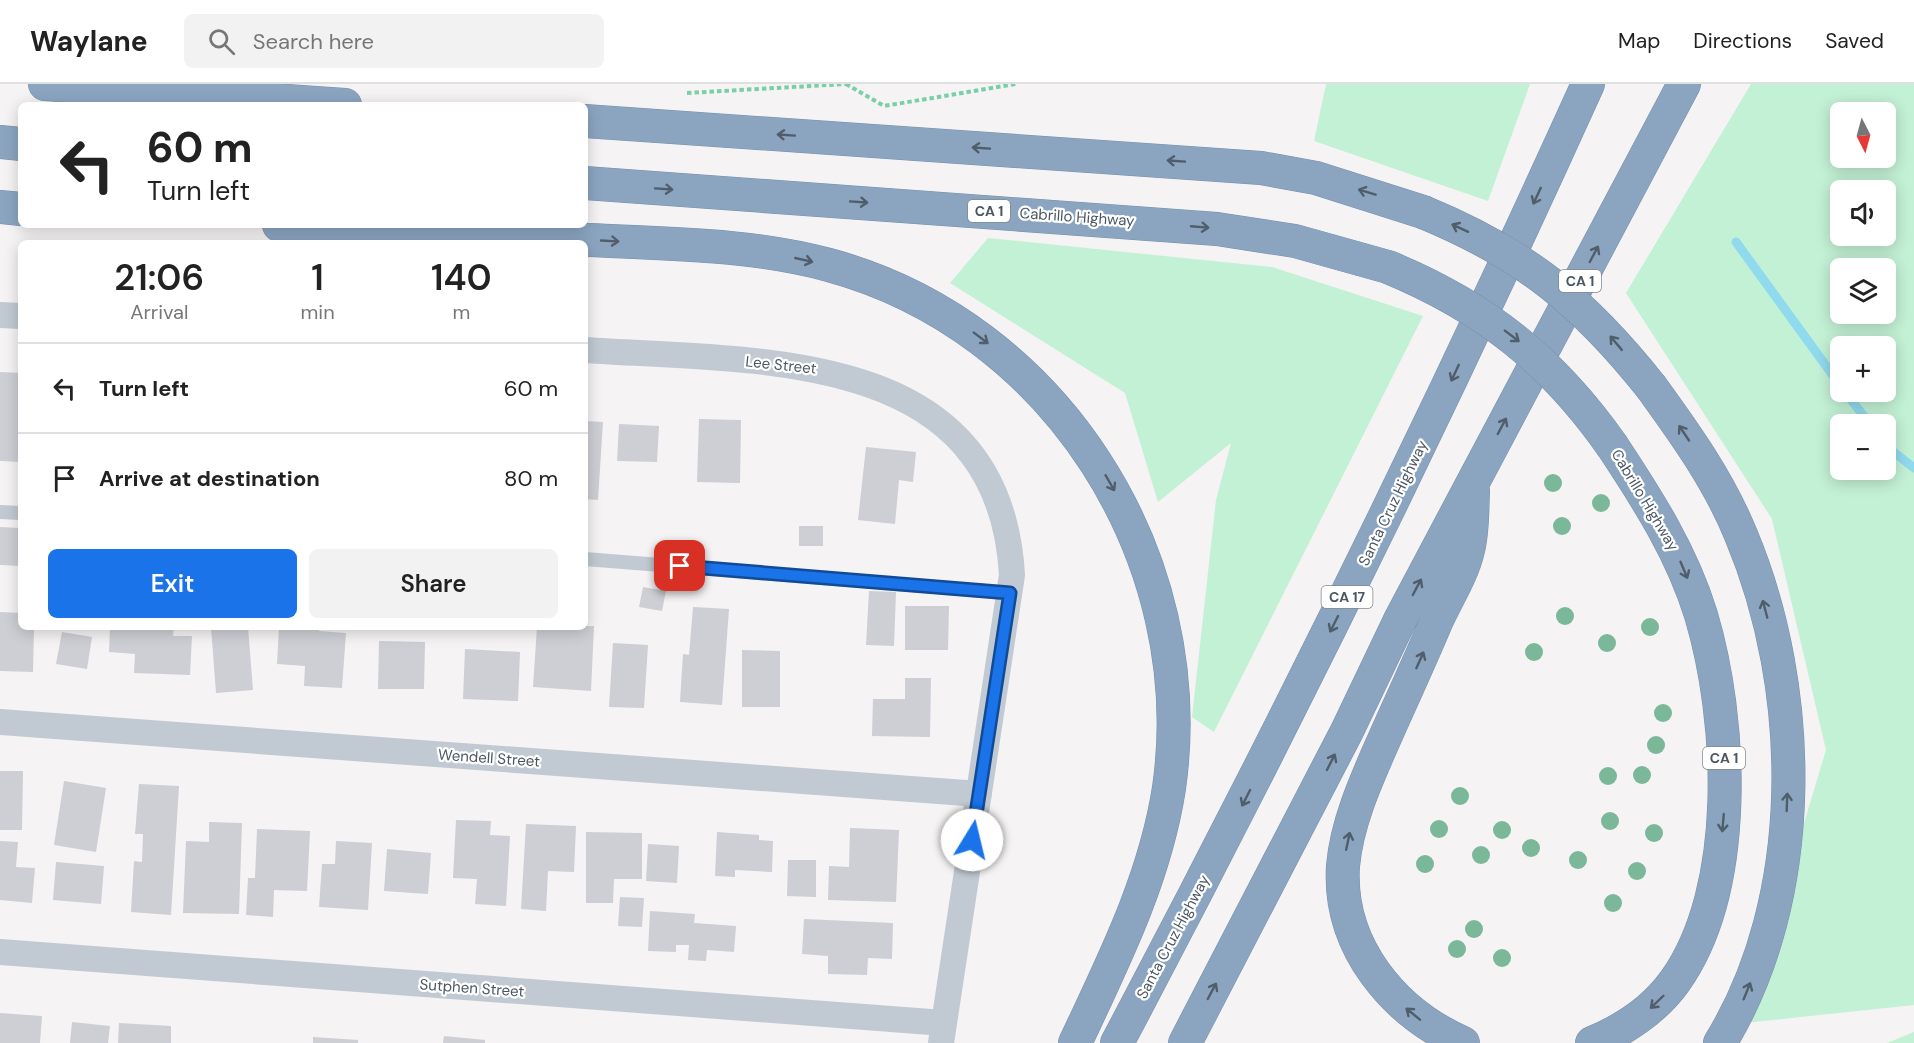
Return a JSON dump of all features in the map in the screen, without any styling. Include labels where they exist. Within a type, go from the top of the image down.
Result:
[{"type":"highway","points":[[45,84],[302,102]]},
{"type":"highway","points":[[1562,142],[1582,84]]},
{"type":"highway","name":"Santa Cruz Highway","points":[[1117,1043],[1227,835],[1349,593],[1588,84]]},
{"type":"highway","name":"CA 1","points":[[1463,1043],[1421,1021],[1386,989],[1376,976],[1353,930],[1345,897],[1344,866],[1350,831],[1369,773],[1468,550],[1474,477],[1684,84]]},
{"type":"highway","points":[[588,121],[1261,168],[1316,178],[1423,212],[1491,242],[1553,283],[1607,333],[1652,388],[1698,453],[1724,498],[1742,536],[1769,626],[1785,718],[1787,814],[1774,908],[1748,990],[1720,1043]]},
{"type":"highway","name":"Cabrillo Highway","points":[[588,183],[1217,229],[1295,241],[1388,267],[1455,298],[1516,339],[1569,389],[1613,447],[1665,529],[1701,614],[1720,706],[1724,803],[1718,864],[1701,929],[1683,968],[1664,994],[1639,1017],[1593,1043]]},
{"type":"highway","points":[[338,228],[574,240]]},
{"type":"highway","points":[[588,241],[672,245],[797,258],[863,276],[925,303],[983,339],[1034,384],[1058,409],[1097,461],[1131,522],[1163,620],[1172,686],[1173,754],[1169,788],[1155,854],[1131,919],[1075,1043]]},
{"type":"highway","points":[[1185,1043],[1474,477]]},
{"type":"street","points":[[0,315],[18,316]]},
{"type":"street","name":"Lee Street","points":[[588,350],[775,363],[824,370],[868,382],[915,403],[959,439],[976,459],[999,505],[1011,559],[1010,593],[942,1033]]},
{"type":"street","name":"Wendell Street","points":[[0,722],[979,794]]},
{"type":"street","name":"Sutphen Street","points":[[0,952],[942,1033]]},
{"type":"lane","points":[[0,512],[18,513]]},
{"type":"lane","points":[[588,559],[1010,593]]},
{"type":"path","points":[[687,93],[846,84],[884,106],[1016,84]]},
{"type":"green space","points":[[1326,84],[1530,84],[1488,201],[1314,141]]},
{"type":"green space","points":[[1751,84],[1914,84],[1914,1005],[1744,1023],[1826,750],[1772,519],[1626,293]]},
{"type":"green space","points":[[988,238],[1272,267],[1423,316],[1214,732],[1192,717],[1216,500],[1231,443],[1158,502],[1125,393],[950,283]]},
{"type":"green space","points":[[1914,1032],[1914,1043],[1887,1043]]},
{"type":"building","points":[[0,372],[18,373],[18,462],[0,461]]},
{"type":"building","points":[[699,419],[741,420],[740,483],[697,482]]},
{"type":"building","points":[[588,421],[603,422],[598,500],[588,499]]},
{"type":"building","points":[[619,424],[659,426],[657,462],[617,461]]},
{"type":"building","points":[[866,447],[916,452],[913,482],[899,480],[895,524],[858,520]]},
{"type":"building","points":[[799,526],[823,526],[823,546],[799,546]]},
{"type":"building","points":[[0,527],[18,528],[18,566],[0,565]]},
{"type":"building","points":[[643,587],[666,591],[662,611],[639,607]]},
{"type":"building","points":[[869,591],[896,592],[894,646],[866,645]]},
{"type":"building","points":[[905,606],[949,606],[948,650],[905,650]]},
{"type":"building","points":[[693,607],[729,609],[722,705],[680,702],[683,654],[689,655]]},
{"type":"building","points":[[0,612],[18,613],[18,630],[34,630],[33,672],[0,671]]},
{"type":"building","points":[[588,626],[594,626],[591,691],[533,687],[537,630],[588,630]]},
{"type":"building","points":[[110,630],[174,630],[173,636],[192,636],[190,675],[134,673],[135,654],[109,652]]},
{"type":"building","points":[[211,630],[248,630],[253,690],[216,693]]},
{"type":"building","points":[[279,630],[346,633],[342,688],[304,686],[305,666],[277,664]]},
{"type":"building","points":[[62,632],[92,637],[87,669],[56,664]]},
{"type":"building","points":[[379,641],[425,642],[424,689],[378,689]]},
{"type":"building","points":[[613,643],[648,645],[644,708],[609,707]]},
{"type":"building","points":[[465,649],[520,652],[518,701],[463,699]]},
{"type":"building","points":[[742,650],[780,651],[780,707],[742,707]]},
{"type":"building","points":[[905,678],[931,678],[930,737],[872,736],[873,699],[905,699]]},
{"type":"building","points":[[0,771],[23,771],[22,830],[0,830]]},
{"type":"building","points":[[64,781],[106,788],[96,852],[54,845]]},
{"type":"building","points":[[139,784],[179,786],[171,915],[131,912],[134,861],[142,862],[143,834],[135,834]]},
{"type":"building","points":[[456,820],[491,821],[490,835],[510,836],[506,906],[475,904],[477,879],[453,878]]},
{"type":"building","points":[[209,822],[242,823],[239,914],[183,913],[186,841],[209,842]]},
{"type":"building","points":[[526,824],[576,826],[574,872],[548,871],[546,911],[521,909]]},
{"type":"building","points":[[850,828],[899,830],[896,902],[828,900],[829,866],[849,867]]},
{"type":"building","points":[[257,829],[310,831],[307,891],[274,890],[273,917],[246,915],[248,878],[255,878]]},
{"type":"building","points":[[586,832],[642,833],[642,879],[614,879],[613,903],[586,903]]},
{"type":"building","points":[[717,832],[759,835],[759,840],[773,841],[772,872],[735,870],[735,877],[715,876]]},
{"type":"building","points":[[0,841],[18,842],[16,867],[35,868],[32,903],[0,900]]},
{"type":"building","points":[[336,841],[372,843],[368,910],[319,907],[322,864],[335,864]]},
{"type":"building","points":[[648,844],[679,846],[677,883],[646,881]]},
{"type":"building","points":[[387,849],[431,853],[428,894],[384,891]]},
{"type":"building","points":[[788,860],[816,860],[816,897],[787,896]]},
{"type":"building","points":[[56,862],[104,866],[101,904],[53,900]]},
{"type":"building","points":[[620,897],[644,898],[642,927],[618,926]]},
{"type":"building","points":[[650,911],[695,914],[694,923],[736,926],[734,952],[707,950],[706,961],[688,960],[689,945],[676,945],[676,952],[648,951]]},
{"type":"building","points":[[804,919],[893,923],[892,959],[868,958],[867,975],[828,974],[828,956],[802,954]]},
{"type":"building","points":[[0,1013],[42,1016],[40,1043],[0,1043]]},
{"type":"building","points":[[72,1022],[110,1026],[108,1043],[70,1043]]},
{"type":"building","points":[[119,1023],[171,1026],[171,1043],[118,1043]]},
{"type":"building","points":[[444,1036],[485,1040],[485,1043],[443,1043]]},
{"type":"building","points":[[313,1037],[358,1040],[358,1043],[313,1043]]},
{"type":"waterway","points":[[1736,242],[1830,371]]},
{"type":"waterway","points":[[1853,402],[1862,414]]},
{"type":"waterway","points":[[1896,454],[1914,468]]},
{"type":"route","points":[[680,566],[1010,593],[972,840]]}]
